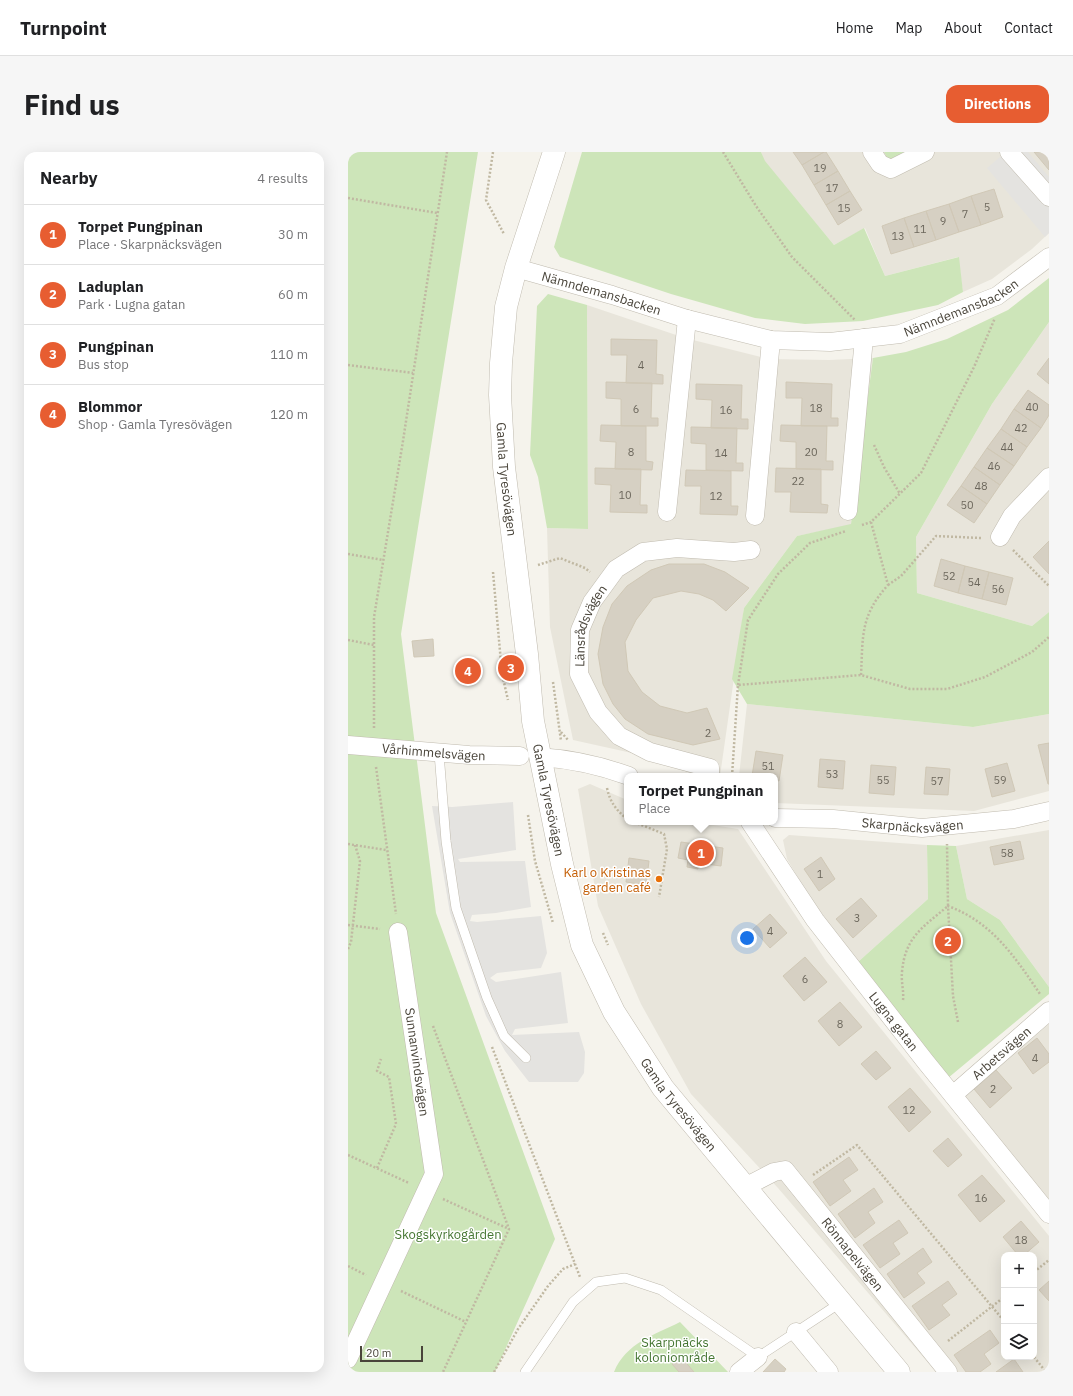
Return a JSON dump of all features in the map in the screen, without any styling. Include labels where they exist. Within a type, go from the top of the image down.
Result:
[{"type":"street","name":"Gamla Tyresövägen","points":[[554,152],[516,268],[506,307],[500,395],[504,467],[527,654],[533,721],[529,756],[582,945],[614,1012],[663,1088],[840,1303],[899,1372]]},
{"type":"street","points":[[872,152],[880,164],[891,169],[925,152]]},
{"type":"street","points":[[1009,152],[1049,197]]},
{"type":"street","name":"Nämndemansbacken","points":[[516,268],[612,295],[687,319],[771,340],[830,342],[900,334],[997,296],[1049,257]]},
{"type":"street","points":[[667,512],[687,319]]},
{"type":"street","points":[[848,511],[864,338]]},
{"type":"street","points":[[755,516],[771,340]]},
{"type":"street","points":[[1000,537],[1012,516],[1049,477]]},
{"type":"street","name":"Länsrådsvägen","points":[[710,773],[710,768],[650,752],[619,736],[598,712],[580,674],[580,630],[592,602],[616,569],[643,552],[677,548],[734,552],[751,550]]},
{"type":"street","name":"Vårhimmelsvägen","points":[[348,744],[374,748],[439,753],[529,756]]},
{"type":"street","points":[[529,756],[564,758],[601,765],[624,774]]},
{"type":"street","name":"Skarpnäcksvägen","points":[[778,818],[833,819],[922,828],[1014,819],[1049,811]]},
{"type":"street","name":"Lugna gatan","points":[[752,825],[815,920],[892,1020],[1049,1214]]},
{"type":"street","name":"Sunnanvindsvägen","points":[[348,1359],[434,1174],[398,932]]},
{"type":"street","name":"Arbetsvägen","points":[[953,1095],[1047,1003]]},
{"type":"street","name":"Rönnapelvägen","points":[[745,1187],[774,1172],[785,1170],[948,1372]]},
{"type":"street","points":[[796,1332],[829,1372]]},
{"type":"street","points":[[739,1372],[758,1357]]},
{"type":"lane","points":[[439,753],[446,841],[456,908],[488,998],[504,1036],[526,1058]]},
{"type":"lane","points":[[525,1372],[573,1302],[596,1282],[625,1278],[661,1290],[758,1357],[840,1303]]},
{"type":"path","points":[[348,925],[398,932],[386,850],[374,748],[374,617],[447,152]]},
{"type":"path","points":[[493,152],[486,200],[506,237],[508,230]]},
{"type":"path","points":[[723,152],[756,206],[792,257],[856,321]]},
{"type":"path","points":[[348,198],[438,213]]},
{"type":"path","points":[[858,527],[872,522],[921,472],[974,367],[998,312]]},
{"type":"path","points":[[348,365],[413,373]]},
{"type":"path","points":[[872,440],[884,467],[900,494]]},
{"type":"path","points":[[872,522],[888,585]]},
{"type":"path","points":[[732,773],[738,685],[748,620],[778,574],[810,543],[851,529]]},
{"type":"path","points":[[861,675],[864,626],[874,600],[888,585],[901,576],[936,536],[967,539],[1000,537],[1049,586]]},
{"type":"path","points":[[348,554],[383,560]]},
{"type":"path","points":[[535,566],[560,558],[585,568],[604,585]]},
{"type":"path","points":[[493,565],[502,674],[509,704]]},
{"type":"path","points":[[738,685],[861,675],[910,688],[947,689],[985,677],[1032,652],[1049,637]]},
{"type":"path","points":[[348,640],[374,644]]},
{"type":"path","points":[[606,782],[609,800],[624,816]]},
{"type":"path","points":[[528,812],[535,861],[554,930]]},
{"type":"path","points":[[642,825],[664,834],[667,849],[659,897]]},
{"type":"path","points":[[947,841],[948,906],[953,996],[958,1022]]},
{"type":"path","points":[[348,844],[386,850]]},
{"type":"path","points":[[348,949],[351,942],[360,860],[355,845]]},
{"type":"path","points":[[892,1020],[903,1000],[902,974],[904,955],[914,935],[948,906]]},
{"type":"path","points":[[948,906],[976,920],[1000,940],[1012,953],[1047,1003]]},
{"type":"path","points":[[431,1021],[509,1229],[443,1372]]},
{"type":"path","points":[[377,1168],[396,1124],[389,1077],[377,1071],[381,1059]]},
{"type":"path","points":[[797,1185],[857,1145],[1001,1317]]},
{"type":"path","points":[[1037,1270],[1049,1260]]},
{"type":"path","points":[[494,1372],[518,1329],[548,1286],[563,1269],[575,1264]]},
{"type":"path","points":[[348,1266],[466,1322]]},
{"type":"path","points":[[934,1353],[1001,1299]]},
{"type":"path","points":[[1036,1360],[1046,1372]]},
{"type":"shaded area","points":[[761,152],[1049,152],[1049,233],[1032,249],[992,279],[963,292],[958,257],[885,276],[865,228],[834,245],[764,161]]},
{"type":"shaded area","points":[[1006,152],[1028,152],[1049,177],[1049,233],[1045,237],[987,168]]},
{"type":"shaded area","points":[[587,305],[685,338],[769,359],[829,360],[873,358],[851,525],[797,536],[744,608],[720,773],[689,773],[659,759],[573,740],[550,627],[547,528],[588,529]]},
{"type":"shaded area","points":[[1049,322],[1049,612],[1032,626],[917,593],[916,537],[992,404]]},
{"type":"shaded area","points":[[747,704],[973,727],[1049,714],[1049,791],[974,811],[778,803],[778,773],[739,773]]},
{"type":"shaded area","points":[[590,784],[624,799],[624,825],[713,825],[738,829],[826,961],[1049,1236],[1049,1372],[936,1372],[778,1188],[691,1094],[641,1004],[598,906],[578,789]]},
{"type":"shaded area","points":[[513,802],[516,850],[458,859],[460,862],[525,861],[531,907],[496,913],[472,915],[470,921],[477,922],[541,916],[547,953],[541,968],[497,973],[490,978],[496,982],[561,972],[568,1023],[515,1029],[512,1035],[579,1032],[585,1052],[584,1073],[578,1082],[529,1082],[505,1051],[486,1016],[450,913],[432,806],[452,807]]},
{"type":"shaded area","points":[[1049,830],[1049,987],[1000,920],[967,899],[956,846]]},
{"type":"shaded area","points":[[789,835],[927,845],[928,899],[858,962],[821,916],[787,859],[783,840]]},
{"type":"shaded area","points":[[1049,1022],[1049,1199],[961,1096]]},
{"type":"green space","name":"Skogskyrkogården","points":[[348,152],[478,152],[401,634],[436,913],[555,1239],[495,1372],[348,1372]]},
{"type":"green space","points":[[582,152],[761,152],[765,161],[834,245],[864,228],[885,276],[959,257],[963,292],[938,305],[863,321],[805,324],[755,318],[671,294],[560,257],[554,247]]},
{"type":"green space","points":[[884,152],[912,152],[891,164]]},
{"type":"green space","points":[[1049,278],[1049,322],[992,404],[916,537],[917,593],[1032,626],[1049,612],[1049,714],[973,727],[747,704],[732,679],[744,608],[797,536],[851,524],[873,358],[906,352],[947,339],[1008,310]]},
{"type":"green space","points":[[548,294],[587,305],[588,529],[547,528],[538,477],[530,455],[537,306]]},
{"type":"green space","points":[[927,845],[956,846],[967,899],[1000,920],[1049,987],[1049,994],[948,1078],[858,962],[928,899]]},
{"type":"green space","name":"Skarpnäcks koloniområde","points":[[680,1322],[728,1372],[614,1372],[619,1362],[633,1347],[651,1336]]},
{"type":"building","points":[[793,152],[824,152],[802,165]]},
{"type":"building","points":[[826,152],[838,171],[814,185],[802,165]]},
{"type":"building","points":[[1034,152],[1049,152],[1049,170]]},
{"type":"building","points":[[838,171],[850,191],[826,205],[814,185]]},
{"type":"building","points":[[994,189],[1003,217],[981,225],[971,196]]},
{"type":"building","points":[[850,191],[862,210],[838,225],[826,205]]},
{"type":"building","points":[[971,196],[981,225],[959,232],[949,204]]},
{"type":"building","points":[[949,204],[959,232],[936,240],[926,211]]},
{"type":"building","points":[[926,211],[936,240],[914,247],[904,218]]},
{"type":"building","points":[[904,218],[914,247],[891,254],[882,226]]},
{"type":"building","points":[[611,339],[657,340],[656,374],[663,375],[663,384],[626,383],[627,355],[611,355]]},
{"type":"building","points":[[1049,358],[1049,384],[1037,374]]},
{"type":"building","points":[[606,382],[652,383],[651,418],[658,418],[658,426],[621,426],[621,399],[606,398]]},
{"type":"building","points":[[786,382],[832,384],[831,418],[838,418],[838,426],[801,426],[802,398],[786,398]]},
{"type":"building","points":[[696,384],[742,385],[741,419],[748,419],[748,429],[711,428],[712,400],[696,399]]},
{"type":"building","points":[[1028,390],[1049,405],[1049,415],[1041,428],[1014,409]]},
{"type":"building","points":[[1014,409],[1041,428],[1027,447],[1001,429]]},
{"type":"building","points":[[601,425],[646,426],[646,461],[653,462],[652,470],[615,469],[616,442],[600,441]]},
{"type":"building","points":[[781,425],[827,426],[826,461],[833,461],[833,470],[796,469],[796,442],[780,441]]},
{"type":"building","points":[[691,427],[737,428],[736,463],[743,463],[743,471],[706,470],[706,444],[691,443]]},
{"type":"building","points":[[1001,429],[1027,447],[1014,466],[987,448]]},
{"type":"building","points":[[987,448],[1014,466],[1000,485],[974,467]]},
{"type":"building","points":[[974,467],[1000,485],[987,504],[961,486]]},
{"type":"building","points":[[595,468],[641,469],[640,505],[647,505],[647,513],[610,512],[611,485],[595,484]]},
{"type":"building","points":[[776,468],[821,469],[821,504],[828,505],[827,513],[790,512],[791,492],[775,492]]},
{"type":"building","points":[[686,470],[731,471],[731,506],[738,506],[737,515],[700,514],[701,486],[685,486]]},
{"type":"building","points":[[961,486],[987,504],[974,523],[947,505]]},
{"type":"building","points":[[1049,541],[1049,574],[1033,557]]},
{"type":"building","points":[[941,559],[965,566],[958,593],[934,586]]},
{"type":"building","points":[[669,564],[704,564],[725,572],[749,588],[726,611],[713,600],[699,594],[681,591],[653,598],[636,620],[625,642],[628,671],[642,692],[660,706],[687,713],[707,708],[720,739],[693,745],[648,734],[625,719],[613,704],[603,684],[598,654],[603,627],[612,604],[627,586],[651,570]]},
{"type":"building","points":[[965,566],[989,572],[982,599],[958,593]]},
{"type":"building","points":[[989,572],[1013,578],[1006,605],[982,599]]},
{"type":"building","points":[[433,639],[434,656],[414,657],[412,641]]},
{"type":"building","points":[[1049,743],[1049,784],[1048,784],[1038,745]]},
{"type":"building","points":[[756,751],[783,755],[779,781],[778,773],[752,773]]},
{"type":"building","points":[[820,759],[845,761],[843,789],[818,787]]},
{"type":"building","points":[[1007,763],[1015,791],[992,797],[985,769]]},
{"type":"building","points":[[871,765],[896,767],[894,795],[869,793]]},
{"type":"building","points":[[926,767],[950,769],[948,795],[924,794]]},
{"type":"building","points":[[1020,841],[1024,859],[994,865],[990,847]]},
{"type":"building","points":[[681,842],[723,848],[721,866],[698,863],[698,869],[687,867],[688,860],[678,858]]},
{"type":"building","points":[[821,857],[835,879],[819,891],[804,869]]},
{"type":"building","points":[[629,858],[649,861],[646,885],[626,882]]},
{"type":"building","points":[[861,898],[877,916],[853,938],[836,919]]},
{"type":"building","points":[[770,914],[787,933],[770,948],[753,929]]},
{"type":"building","points":[[805,957],[827,982],[804,1001],[783,976]]},
{"type":"building","points":[[840,1002],[862,1027],[839,1046],[818,1021]]},
{"type":"building","points":[[1037,1038],[1049,1054],[1049,1062],[1033,1074],[1018,1053]]},
{"type":"building","points":[[876,1051],[891,1068],[876,1080],[861,1064]]},
{"type":"building","points":[[996,1070],[1012,1088],[990,1108],[974,1089]]},
{"type":"building","points":[[910,1088],[931,1112],[909,1132],[888,1107]]},
{"type":"building","points":[[948,1138],[962,1155],[948,1167],[933,1151]]},
{"type":"building","points":[[849,1157],[858,1170],[843,1180],[851,1191],[830,1206],[813,1182]]},
{"type":"building","points":[[982,1175],[1005,1201],[980,1222],[958,1195]]},
{"type":"building","points":[[874,1188],[883,1202],[868,1212],[875,1223],[855,1238],[838,1214]]},
{"type":"building","points":[[899,1220],[908,1233],[893,1243],[900,1254],[880,1268],[863,1245]]},
{"type":"building","points":[[1021,1221],[1039,1242],[1027,1252],[1016,1252],[1003,1237]]},
{"type":"building","points":[[923,1248],[932,1262],[917,1273],[925,1283],[904,1298],[887,1274]]},
{"type":"building","points":[[948,1281],[957,1294],[942,1305],[950,1315],[929,1330],[912,1306]]},
{"type":"building","points":[[1049,1281],[1049,1301],[1039,1290]]},
{"type":"building","points":[[990,1330],[999,1343],[984,1354],[991,1364],[980,1372],[966,1372],[954,1355]]},
{"type":"building","points":[[681,1357],[694,1372],[679,1372],[672,1364]]},
{"type":"building","points":[[775,1359],[786,1369],[784,1372],[763,1372]]},
{"type":"building","points":[[1015,1360],[1023,1372],[996,1372]]},
{"type":"place","name":"Pungpinan","points":[[511,668]]},
{"type":"place","name":"Blommor","points":[[468,671]]},
{"type":"place","name":"Torpet Pungpinan","points":[[701,853]]},
{"type":"place","name":"Karl o Kristinas garden café","points":[[659,879]]},
{"type":"place","name":"Laduplan","points":[[948,941]]}]
